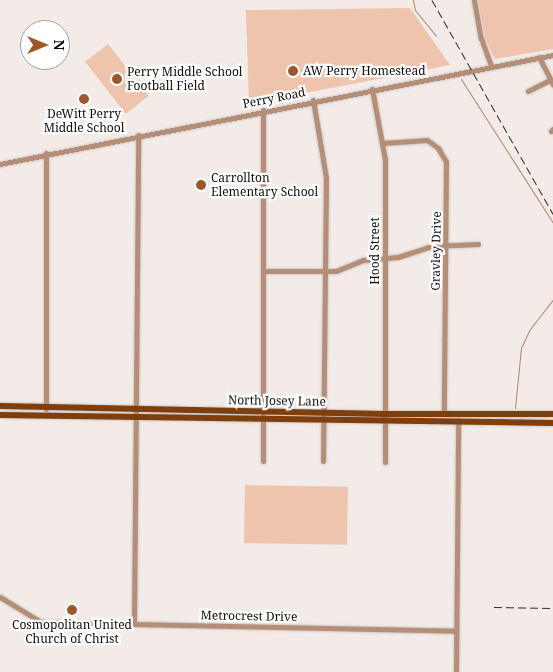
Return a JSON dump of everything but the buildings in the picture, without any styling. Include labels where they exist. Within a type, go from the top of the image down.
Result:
[{"type":"main road","name":"North Josey Lane","points":[[0,404],[8,407],[136,410],[385,414],[553,414]]},
{"type":"main road","name":"North Josey Lane","points":[[0,415],[553,423]]},
{"type":"street","points":[[474,0],[480,38],[491,65]]},
{"type":"street","name":"Perry Road","points":[[0,164],[46,153],[553,54]]},
{"type":"street","points":[[528,91],[552,82],[539,57]]},
{"type":"street","name":"Hood Street","points":[[372,89],[384,143],[386,257],[385,462]]},
{"type":"street","points":[[313,100],[325,164],[323,461]]},
{"type":"street","points":[[262,461],[264,420],[263,110]]},
{"type":"street","points":[[134,624],[138,135]]},
{"type":"street","name":"Gravley Drive","points":[[384,143],[420,139],[433,144],[443,154],[446,162],[447,244],[444,414]]},
{"type":"street","points":[[46,153],[46,408]]},
{"type":"street","points":[[263,271],[325,271],[342,269],[363,260],[398,257],[447,244],[478,244]]},
{"type":"street","points":[[456,672],[458,414]]},
{"type":"street","name":"Metrocrest Drive","points":[[0,597],[41,622],[456,631]]},
{"type":"shaded area","points":[[478,0],[553,0],[553,49],[495,59],[485,39]]},
{"type":"shaded area","points":[[410,8],[450,65],[249,104],[246,10]]},
{"type":"shaded area","name":"Perry Middle School Football Field","points":[[108,44],[149,96],[126,114],[85,62]]},
{"type":"shaded area","points":[[245,485],[348,487],[347,545],[244,543]]},
{"type":"waterway","points":[[413,0],[415,10],[436,36]]},
{"type":"waterway","points":[[461,79],[553,223]]},
{"type":"waterway","points":[[515,408],[521,348],[530,329],[553,300]]},
{"type":"railway","points":[[432,0],[553,214]]},
{"type":"railway","points":[[494,607],[553,608]]},
{"type":"place","name":"AW Perry Homestead","points":[[293,71]]},
{"type":"place","name":"Perry Middle School Football Field","points":[[117,79]]},
{"type":"place","name":"DeWitt Perry Middle School","points":[[84,99]]},
{"type":"place","name":"Carrollton Elementary School","points":[[201,185]]},
{"type":"place","name":"Cosmopolitan United Church of Christ","points":[[72,610]]}]
